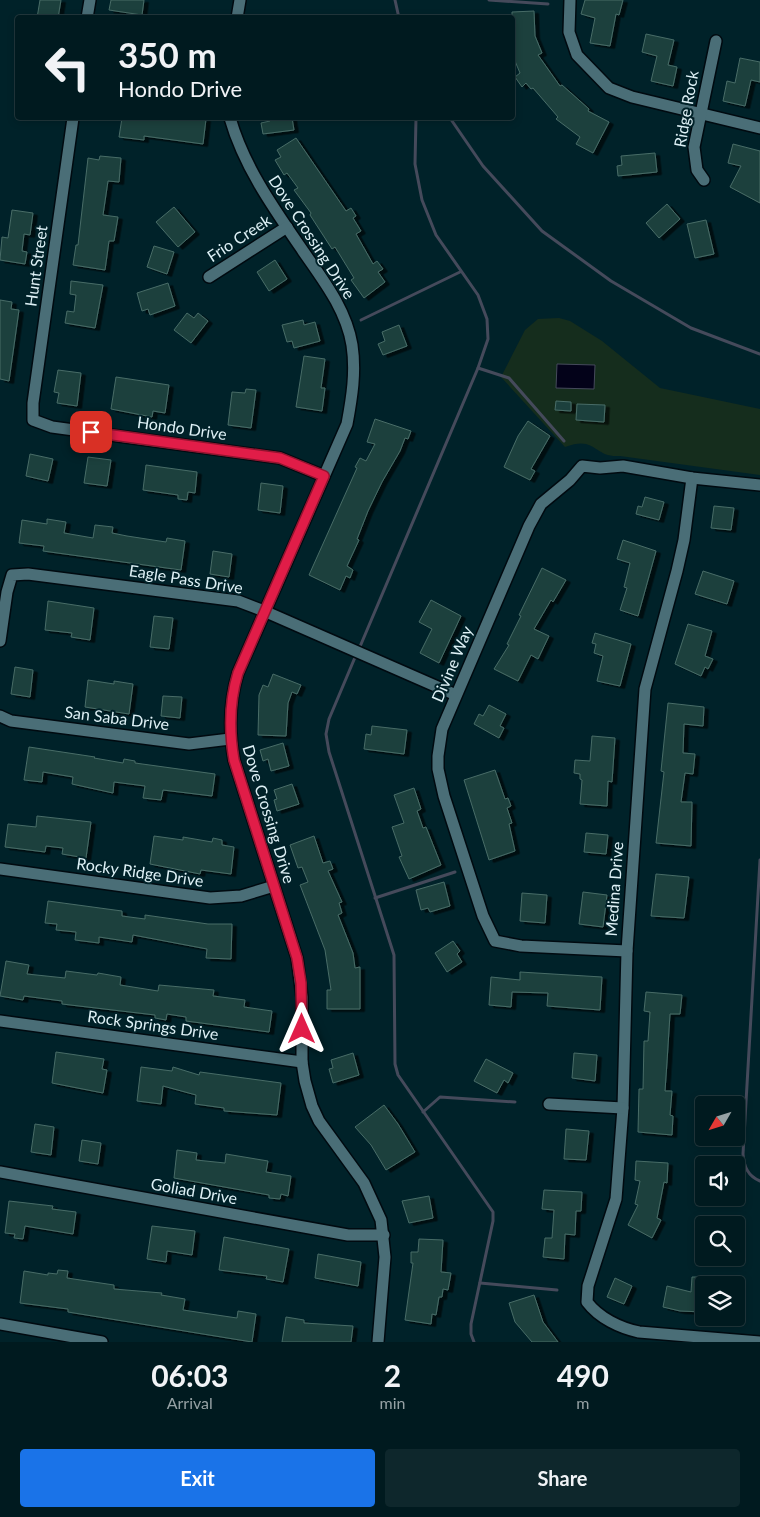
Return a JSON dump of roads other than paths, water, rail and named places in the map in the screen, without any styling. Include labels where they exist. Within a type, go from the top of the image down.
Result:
[{"type":"street","points":[[88,15],[90,0]]},
{"type":"street","points":[[238,15],[240,0]]},
{"type":"street","points":[[570,0],[569,32],[577,55],[609,88],[632,97],[760,128]]},
{"type":"street","name":"Ridge Rock","points":[[704,180],[697,170],[694,158],[716,41]]},
{"type":"street","name":"Hunt Street","points":[[33,420],[33,403],[74,120]]},
{"type":"street","name":"Dove Crossing Drive","points":[[231,120],[236,138],[254,177],[332,292],[352,343],[354,389],[347,424],[264,611],[233,688],[230,739],[234,760],[300,971],[302,1062],[305,1081],[319,1121],[364,1183],[380,1220],[384,1235],[385,1257],[378,1342]]},
{"type":"street","name":"Frio Creek","points":[[209,276],[287,227]]},
{"type":"street","name":"Hondo Drive","points":[[33,420],[52,426],[280,458],[324,476]]},
{"type":"street","name":"Divine Way","points":[[627,951],[521,946],[495,941],[483,916],[444,796],[438,769],[442,729],[528,526],[541,504],[570,480],[582,466],[624,466],[692,478],[760,485]]},
{"type":"street","name":"Medina Drive","points":[[692,478],[683,548],[645,689],[627,951],[623,1108],[616,1199],[588,1286],[587,1302],[596,1312],[624,1328],[653,1335],[703,1340]]},
{"type":"street","name":"Eagle Pass Drive","points":[[0,640],[7,592],[12,575],[28,574],[225,598],[264,611],[456,695]]},
{"type":"street","name":"San Saba Drive","points":[[0,716],[11,721],[189,744],[230,739]]},
{"type":"street","name":"Rocky Ridge Drive","points":[[0,869],[210,898],[240,896],[274,886]]},
{"type":"street","name":"Rock Springs Drive","points":[[0,1021],[302,1062]]},
{"type":"street","points":[[550,1104],[623,1108]]},
{"type":"street","name":"Goliad Drive","points":[[0,1172],[348,1235],[384,1235]]},
{"type":"street","points":[[0,1324],[102,1342]]},
{"type":"street","points":[[703,1340],[760,1342]]},
{"type":"water","points":[[557,364],[595,365],[594,389],[556,388]]},
{"type":"waterway","points":[[395,0],[398,15]]},
{"type":"waterway","points":[[489,0],[548,4]]},
{"type":"waterway","points":[[359,649],[478,368],[488,339],[487,319],[478,295],[436,235],[422,200],[415,164],[416,120]]},
{"type":"waterway","points":[[451,120],[483,166],[542,231],[611,281],[691,328],[760,354]]},
{"type":"waterway","points":[[361,320],[460,272]]},
{"type":"waterway","points":[[478,368],[509,378],[564,441]]},
{"type":"waterway","points":[[356,655],[329,719],[326,734],[329,752],[394,955],[395,1064],[398,1075],[493,1212],[493,1221],[471,1324],[471,1334],[474,1342]]},
{"type":"waterway","points":[[760,860],[743,1154],[747,1170],[760,1181]]},
{"type":"waterway","points":[[375,898],[455,872]]},
{"type":"waterway","points":[[423,1112],[440,1097],[515,1102]]},
{"type":"waterway","points":[[480,1283],[557,1290]]}]
